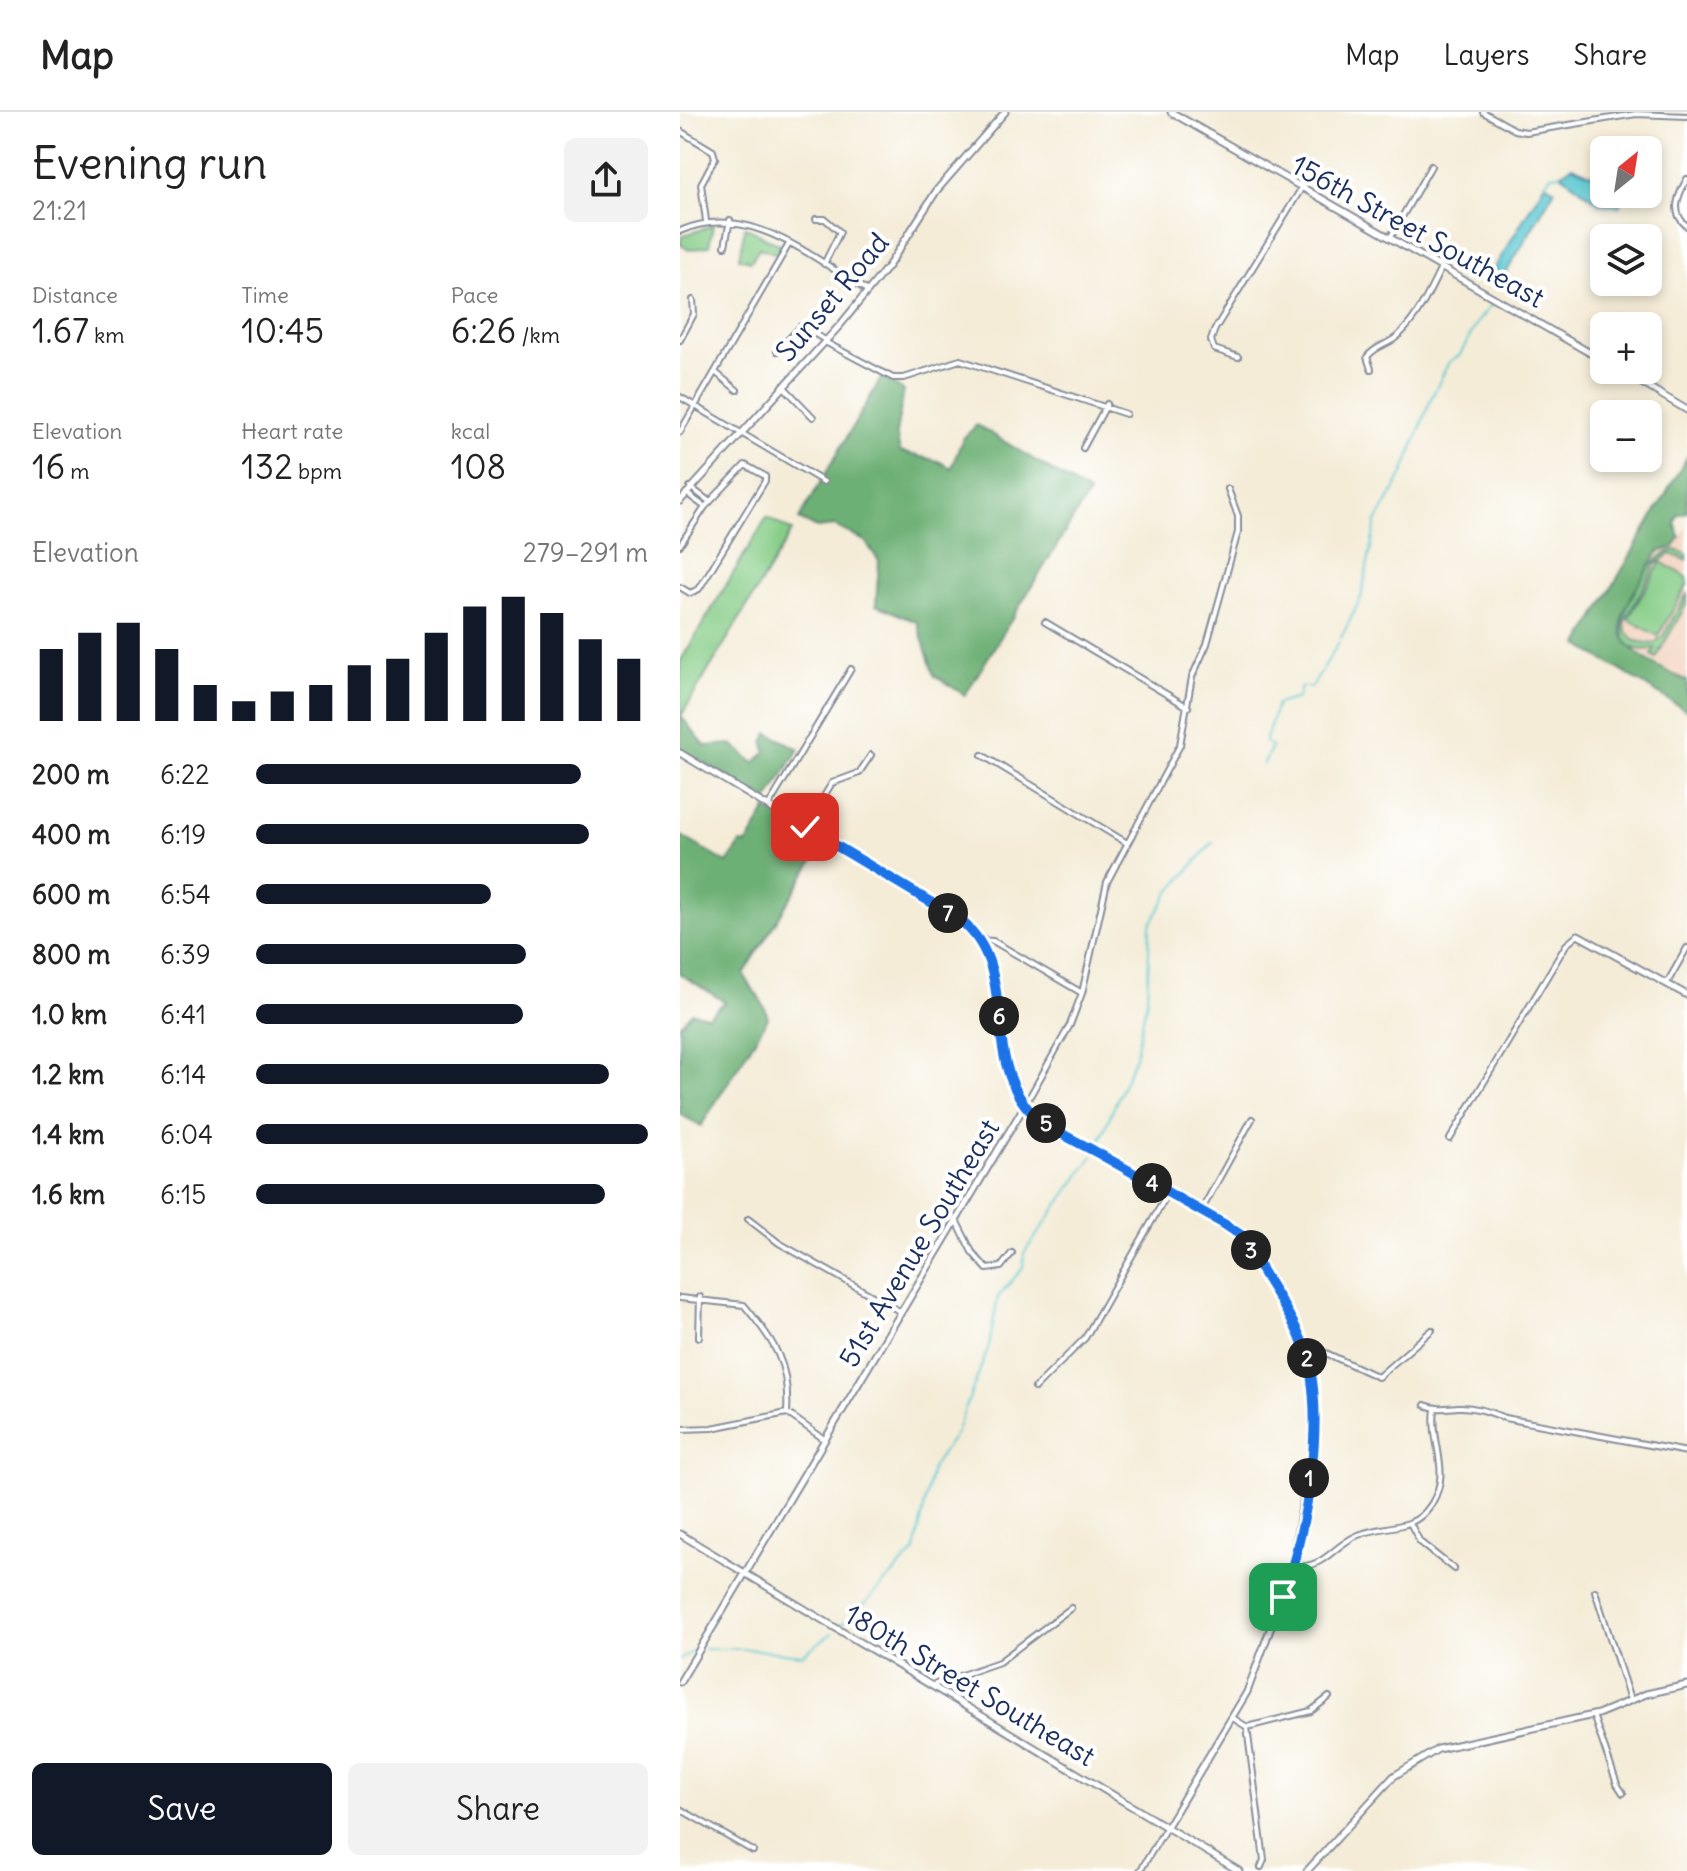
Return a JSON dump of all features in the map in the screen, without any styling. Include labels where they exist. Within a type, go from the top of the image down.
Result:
[{"type":"street","points":[[991,112],[998,119]]},
{"type":"street","name":"Sunset Road","points":[[680,501],[739,432],[826,342],[868,291],[937,190],[1005,112]]},
{"type":"street","name":"156th Street Southeast","points":[[1171,112],[1590,353]]},
{"type":"street","points":[[1483,112],[1515,130],[1540,129],[1636,113],[1687,116]]},
{"type":"street","points":[[1594,112],[1594,119]]},
{"type":"street","points":[[680,131],[713,151],[715,158],[701,184],[706,221]]},
{"type":"street","points":[[1390,238],[1431,166]]},
{"type":"street","points":[[1687,179],[1676,206],[1681,221],[1687,226]]},
{"type":"street","points":[[1238,357],[1214,349],[1211,340],[1215,329],[1301,189]]},
{"type":"street","points":[[816,219],[825,219],[840,232],[824,265]]},
{"type":"street","points":[[680,231],[706,221],[730,220],[759,228],[868,291]]},
{"type":"street","points":[[725,246],[730,220]]},
{"type":"street","points":[[681,428],[789,244]]},
{"type":"street","points":[[1371,369],[1367,357],[1374,348],[1397,338],[1429,294],[1441,268]]},
{"type":"street","points":[[680,340],[694,314],[693,300]]},
{"type":"street","points":[[777,351],[801,326],[893,378],[904,378],[960,360],[1107,404],[1126,414]]},
{"type":"street","points":[[715,372],[737,390]]},
{"type":"street","points":[[1643,384],[1687,410]]},
{"type":"street","points":[[783,386],[813,417]]},
{"type":"street","points":[[680,397],[824,482]]},
{"type":"street","points":[[1083,448],[1107,404]]},
{"type":"street","points":[[680,545],[705,507],[745,465],[765,476],[765,481],[716,564],[693,593],[680,587]]},
{"type":"street","name":"51st Avenue Southeast","points":[[680,1682],[1070,1025],[1082,993],[1107,882],[1172,764],[1187,725],[1192,677],[1207,644],[1222,580],[1238,532],[1238,516],[1228,489]]},
{"type":"street","points":[[688,490],[710,502]]},
{"type":"street","points":[[688,490],[705,507]]},
{"type":"street","points":[[1045,622],[1188,707]]},
{"type":"street","points":[[769,805],[851,669]]},
{"type":"street","points":[[680,753],[954,916],[980,940],[994,977],[1004,1058],[1025,1105],[1047,1123],[1244,1237],[1305,1349],[1313,1391],[1311,1459],[1292,1567],[1250,1685],[1140,1871]]},
{"type":"street","points":[[805,827],[832,783],[859,773],[871,755]]},
{"type":"street","points":[[982,755],[1127,843]]},
{"type":"street","points":[[1450,1139],[1566,945],[1578,935],[1687,995]]},
{"type":"street","points":[[980,940],[993,941],[1082,993]]},
{"type":"street","points":[[1667,983],[1687,948]]},
{"type":"street","points":[[1201,1211],[1252,1119]]},
{"type":"street","points":[[1035,1388],[1085,1338],[1168,1192]]},
{"type":"street","points":[[748,1219],[779,1243],[901,1312]]},
{"type":"street","points":[[956,1220],[972,1252],[987,1269],[1001,1267],[1012,1253]]},
{"type":"street","points":[[699,1337],[700,1297]]},
{"type":"street","points":[[680,1298],[700,1297],[744,1305],[784,1361],[789,1388],[787,1413]]},
{"type":"street","points":[[1305,1349],[1315,1348],[1378,1377],[1432,1330]]},
{"type":"street","points":[[1425,1405],[1435,1409],[1456,1407],[1489,1412],[1505,1418],[1687,1452]]},
{"type":"street","points":[[1292,1567],[1319,1564],[1346,1541],[1365,1532],[1410,1523],[1425,1513],[1440,1489],[1443,1464],[1436,1444],[1435,1409]]},
{"type":"street","points":[[680,1429],[712,1428],[787,1413],[824,1439]]},
{"type":"street","points":[[1410,1523],[1420,1542],[1454,1569]]},
{"type":"street","name":"180th Street Southeast","points":[[680,1534],[1239,1871]]},
{"type":"street","points":[[1595,1591],[1630,1700]]},
{"type":"street","points":[[933,1685],[999,1662],[1071,1608]]},
{"type":"street","points":[[1307,1871],[1394,1776],[1426,1755],[1476,1739],[1593,1715],[1630,1700],[1687,1685]]},
{"type":"street","points":[[1233,1718],[1247,1727],[1311,1711],[1329,1697]]},
{"type":"street","points":[[1593,1715],[1623,1793]]},
{"type":"street","points":[[1247,1727],[1264,1860],[1261,1867]]},
{"type":"street","points":[[680,1809],[753,1851]]},
{"type":"shaded area","points":[[1687,526],[1687,681],[1628,646],[1619,626],[1622,613],[1658,552],[1674,547]]},
{"type":"green space","points":[[713,225],[709,246],[689,250],[680,244],[682,236]]},
{"type":"green space","points":[[745,227],[780,245],[778,254],[759,248],[751,261],[739,258]]},
{"type":"green space","points":[[882,377],[904,391],[896,433],[900,452],[938,461],[951,468],[963,438],[977,425],[1089,493],[965,695],[934,675],[917,622],[876,605],[879,561],[865,541],[835,526],[817,528],[799,519]]},
{"type":"green space","points":[[1687,457],[1687,512],[1678,515],[1675,523],[1680,537],[1674,547],[1658,552],[1631,598],[1622,628],[1626,641],[1637,653],[1687,681],[1687,711],[1579,645]]},
{"type":"green space","points":[[767,517],[792,531],[680,718],[680,662]]},
{"type":"green space","points":[[1675,550],[1687,554],[1687,560],[1670,554],[1656,564],[1625,621],[1626,631],[1635,641],[1653,644],[1663,636],[1687,594],[1687,603],[1656,658],[1652,655],[1655,648],[1636,649],[1626,640],[1623,626],[1627,607],[1648,570],[1661,557]]},
{"type":"green space","points":[[1661,562],[1687,577],[1687,585],[1658,636],[1628,619]]},
{"type":"green space","points":[[681,716],[705,746],[732,744],[754,763],[766,752],[764,743],[768,733],[799,749],[768,800],[680,749]]},
{"type":"green space","points":[[767,809],[824,843],[744,974],[768,1018],[701,1126],[680,1114],[680,1025],[692,1012],[708,1016],[725,1002],[680,974],[680,835],[727,863],[741,843],[747,844]]},
{"type":"water","points":[[1572,166],[1590,174],[1590,196],[1561,174]]},
{"type":"water","points":[[1545,183],[1555,189],[1502,280],[1491,274]]},
{"type":"waterway","points":[[1545,183],[1551,175],[1561,174]]},
{"type":"waterway","points":[[1496,289],[1502,280]]},
{"type":"waterway","points":[[1341,638],[1361,598],[1376,522],[1403,474],[1430,401],[1449,362],[1460,355],[1478,321],[1493,303]]},
{"type":"waterway","points":[[1263,765],[1272,746],[1265,742],[1277,704],[1298,698],[1301,687],[1312,687],[1339,642]]},
{"type":"waterway","points":[[1097,1147],[1135,1057],[1147,999],[1150,925],[1169,893],[1213,842]]},
{"type":"waterway","points":[[840,1625],[852,1617],[915,1551],[932,1468],[956,1433],[989,1346],[998,1297],[1023,1268],[1024,1253],[1093,1156]]},
{"type":"waterway","points":[[704,1649],[748,1649],[802,1655],[832,1633]]},
{"type":"waterway","points":[[680,1660],[694,1650]]},
{"type":"route","points":[[805,827],[954,916],[975,934],[983,946],[994,977],[1004,1058],[1010,1077],[1025,1105],[1033,1113],[1244,1237],[1299,1335],[1311,1375],[1313,1410],[1309,1479],[1297,1545],[1283,1597]]}]
